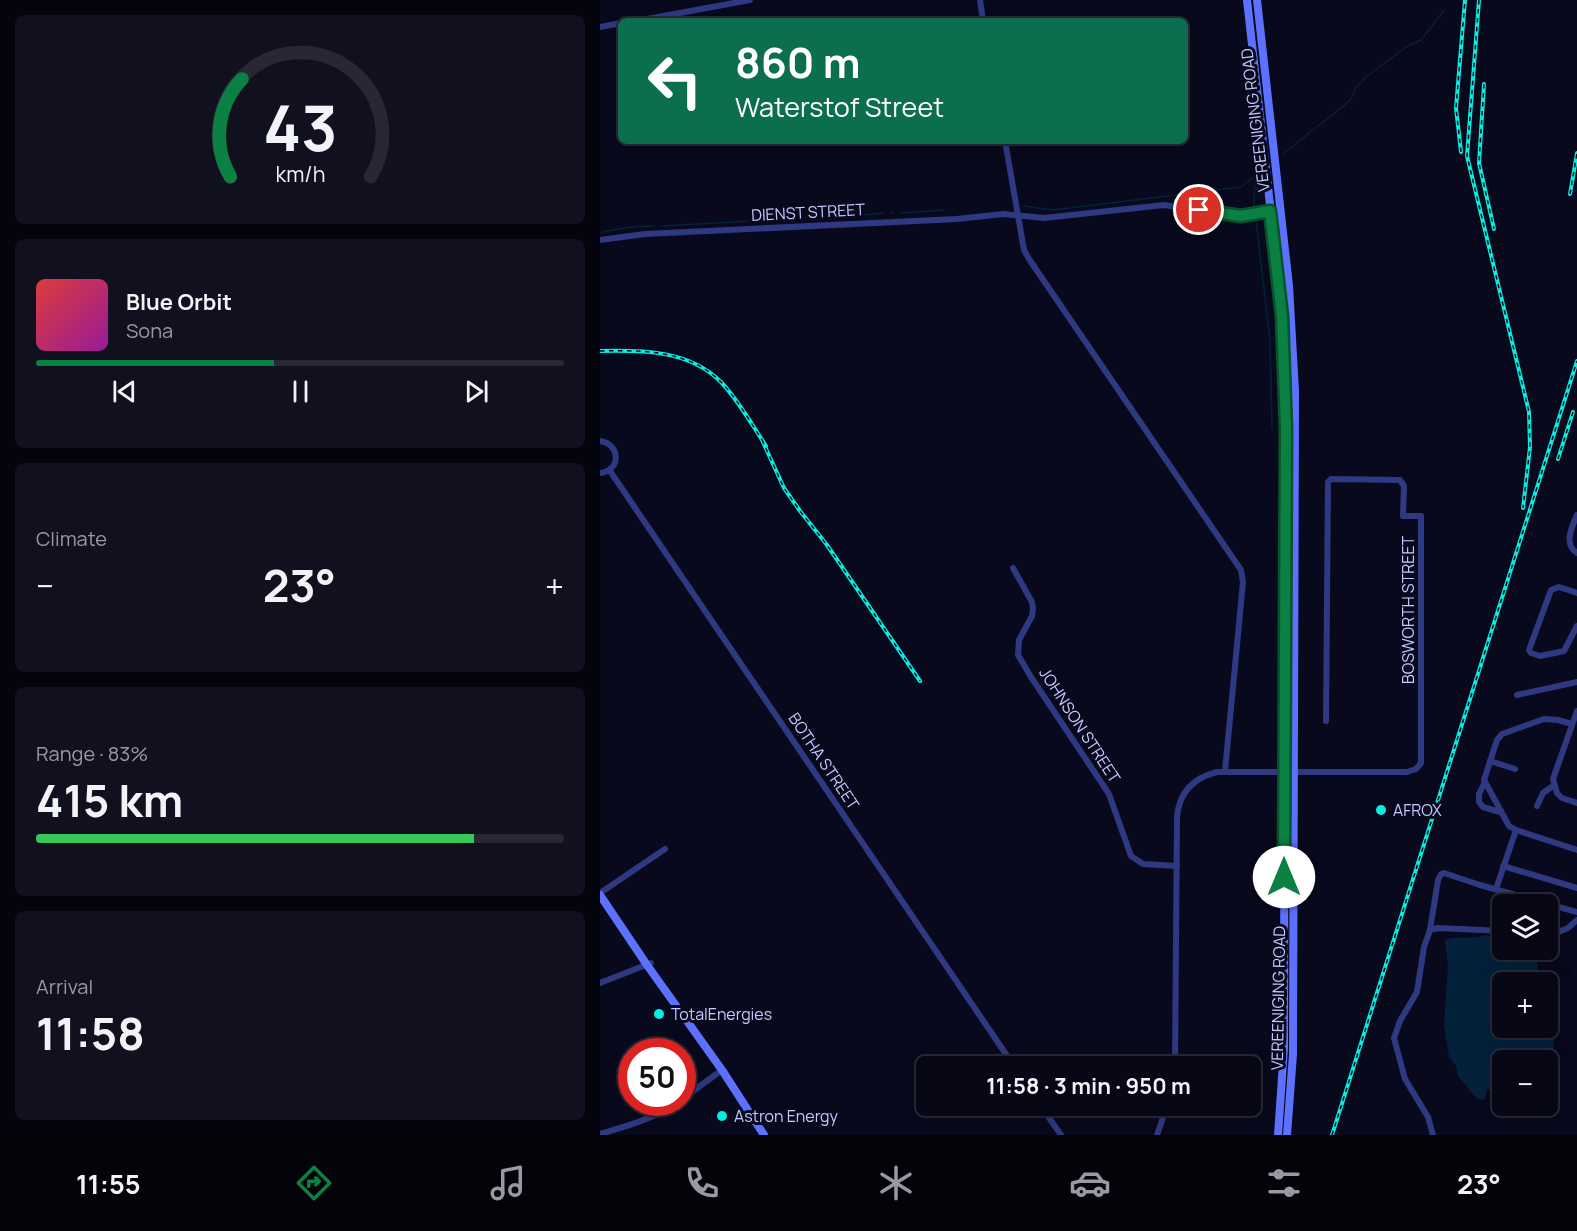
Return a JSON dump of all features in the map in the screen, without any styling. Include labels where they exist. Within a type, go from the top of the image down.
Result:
[{"type":"main road","name":"VEREENIGING ROAD","points":[[1247,0],[1280,285],[1285,385],[1284,1048],[1278,1135]]},
{"type":"main road","name":"VEREENIGING ROAD","points":[[1257,0],[1289,286],[1295,391],[1293,1069],[1287,1135]]},
{"type":"main road","points":[[600,894],[676,999],[683,1015],[764,1135]]},
{"type":"street","points":[[652,18],[750,0]]},
{"type":"street","points":[[980,0],[983,18]]},
{"type":"street","points":[[600,27],[618,24]]},
{"type":"street","points":[[1006,144],[1024,250],[1036,271],[1240,570],[1243,582],[1225,771]]},
{"type":"street","name":"DIENST STREET","points":[[600,240],[645,234],[957,219],[1003,214],[1044,218],[1164,205],[1241,216],[1281,209]]},
{"type":"street","points":[[600,441],[610,444],[616,453],[616,463],[610,471],[600,474]]},
{"type":"street","name":"BOTHA STREET","points":[[610,471],[1007,1056]]},
{"type":"street","name":"BOSWORTH STREET","points":[[1175,1056],[1177,817],[1183,796],[1200,778],[1225,771],[1407,772],[1416,769],[1421,763],[1421,516],[1403,516],[1404,486],[1400,480],[1331,479],[1328,482],[1326,721]]},
{"type":"street","points":[[1577,515],[1569,543],[1572,550],[1577,553]]},
{"type":"street","name":"JOHNSON STREET","points":[[1013,568],[1032,602],[1032,616],[1019,640],[1018,655],[1109,794],[1131,856],[1143,864],[1177,866]]},
{"type":"street","points":[[1577,593],[1559,587],[1551,590],[1529,650],[1540,656],[1564,651],[1577,626]]},
{"type":"street","points":[[1517,695],[1577,682]]},
{"type":"street","points":[[1577,711],[1552,779],[1553,786],[1562,798],[1577,803]]},
{"type":"street","points":[[1500,812],[1484,807],[1479,802],[1479,794],[1499,737],[1513,729],[1544,718],[1572,724]]},
{"type":"street","points":[[1490,761],[1515,769]]},
{"type":"street","points":[[1485,782],[1506,823],[1516,830],[1577,850]]},
{"type":"street","points":[[1537,806],[1543,793],[1553,786]]},
{"type":"street","points":[[1496,889],[1516,830]]},
{"type":"street","points":[[600,894],[665,849]]},
{"type":"street","points":[[1503,866],[1577,888]]},
{"type":"street","points":[[1433,1135],[1428,1117],[1405,1079],[1394,1038],[1400,1021],[1417,992],[1424,947],[1430,930],[1435,892],[1441,874],[1449,873],[1577,912]]},
{"type":"street","points":[[1558,932],[1569,928],[1577,920]]},
{"type":"street","points":[[1430,930],[1445,928],[1492,930]]},
{"type":"street","points":[[600,983],[649,964]]},
{"type":"street","points":[[696,1089],[722,1070]]},
{"type":"street","points":[[602,1134],[656,1116]]},
{"type":"street","points":[[1048,1116],[1060,1135]]},
{"type":"street","points":[[1157,1135],[1164,1116]]},
{"type":"water","points":[[1492,937],[1492,960],[1537,960],[1538,972],[1492,972],[1492,1038],[1555,1038],[1553,1050],[1492,1050],[1492,1089],[1487,1090],[1485,1100],[1476,1098],[1458,1076],[1456,1066],[1449,1057],[1444,1025],[1448,966],[1445,940]]},
{"type":"waterway","points":[[1283,154],[1347,103],[1366,77],[1406,47],[1421,40],[1444,10]]},
{"type":"waterway","points":[[1023,206],[1053,210],[1241,187],[1260,172]]},
{"type":"waterway","points":[[1254,207],[1255,180],[1259,174]]},
{"type":"waterway","points":[[901,213],[944,210]]},
{"type":"waterway","points":[[862,215],[884,213]]},
{"type":"waterway","points":[[776,219],[854,216]]},
{"type":"waterway","points":[[662,226],[768,220]]},
{"type":"waterway","points":[[1256,221],[1270,339],[1272,429]]},
{"type":"waterway","points":[[602,232],[653,226]]},
{"type":"railway","points":[[1461,152],[1456,108],[1465,0]]},
{"type":"railway","points":[[1479,0],[1467,156],[1529,412],[1530,447],[1523,508]]},
{"type":"railway","points":[[1484,84],[1479,163],[1494,229]]},
{"type":"railway","points":[[1570,194],[1577,153]]},
{"type":"railway","points":[[600,351],[665,354],[708,371],[728,389],[766,446]]},
{"type":"railway","points":[[1332,1135],[1577,361]]},
{"type":"railway","points":[[1558,459],[1573,412]]},
{"type":"railway","points":[[762,440],[784,488],[827,545],[920,681]]},
{"type":"place","name":"AFROX","points":[[1381,810]]},
{"type":"place","name":"TotalEnergies","points":[[659,1014]]},
{"type":"place","name":"Astron Energy","points":[[722,1116]]},
{"type":"route","points":[[1199,210],[1241,216],[1270,211],[1280,285],[1286,428],[1284,877]]}]
